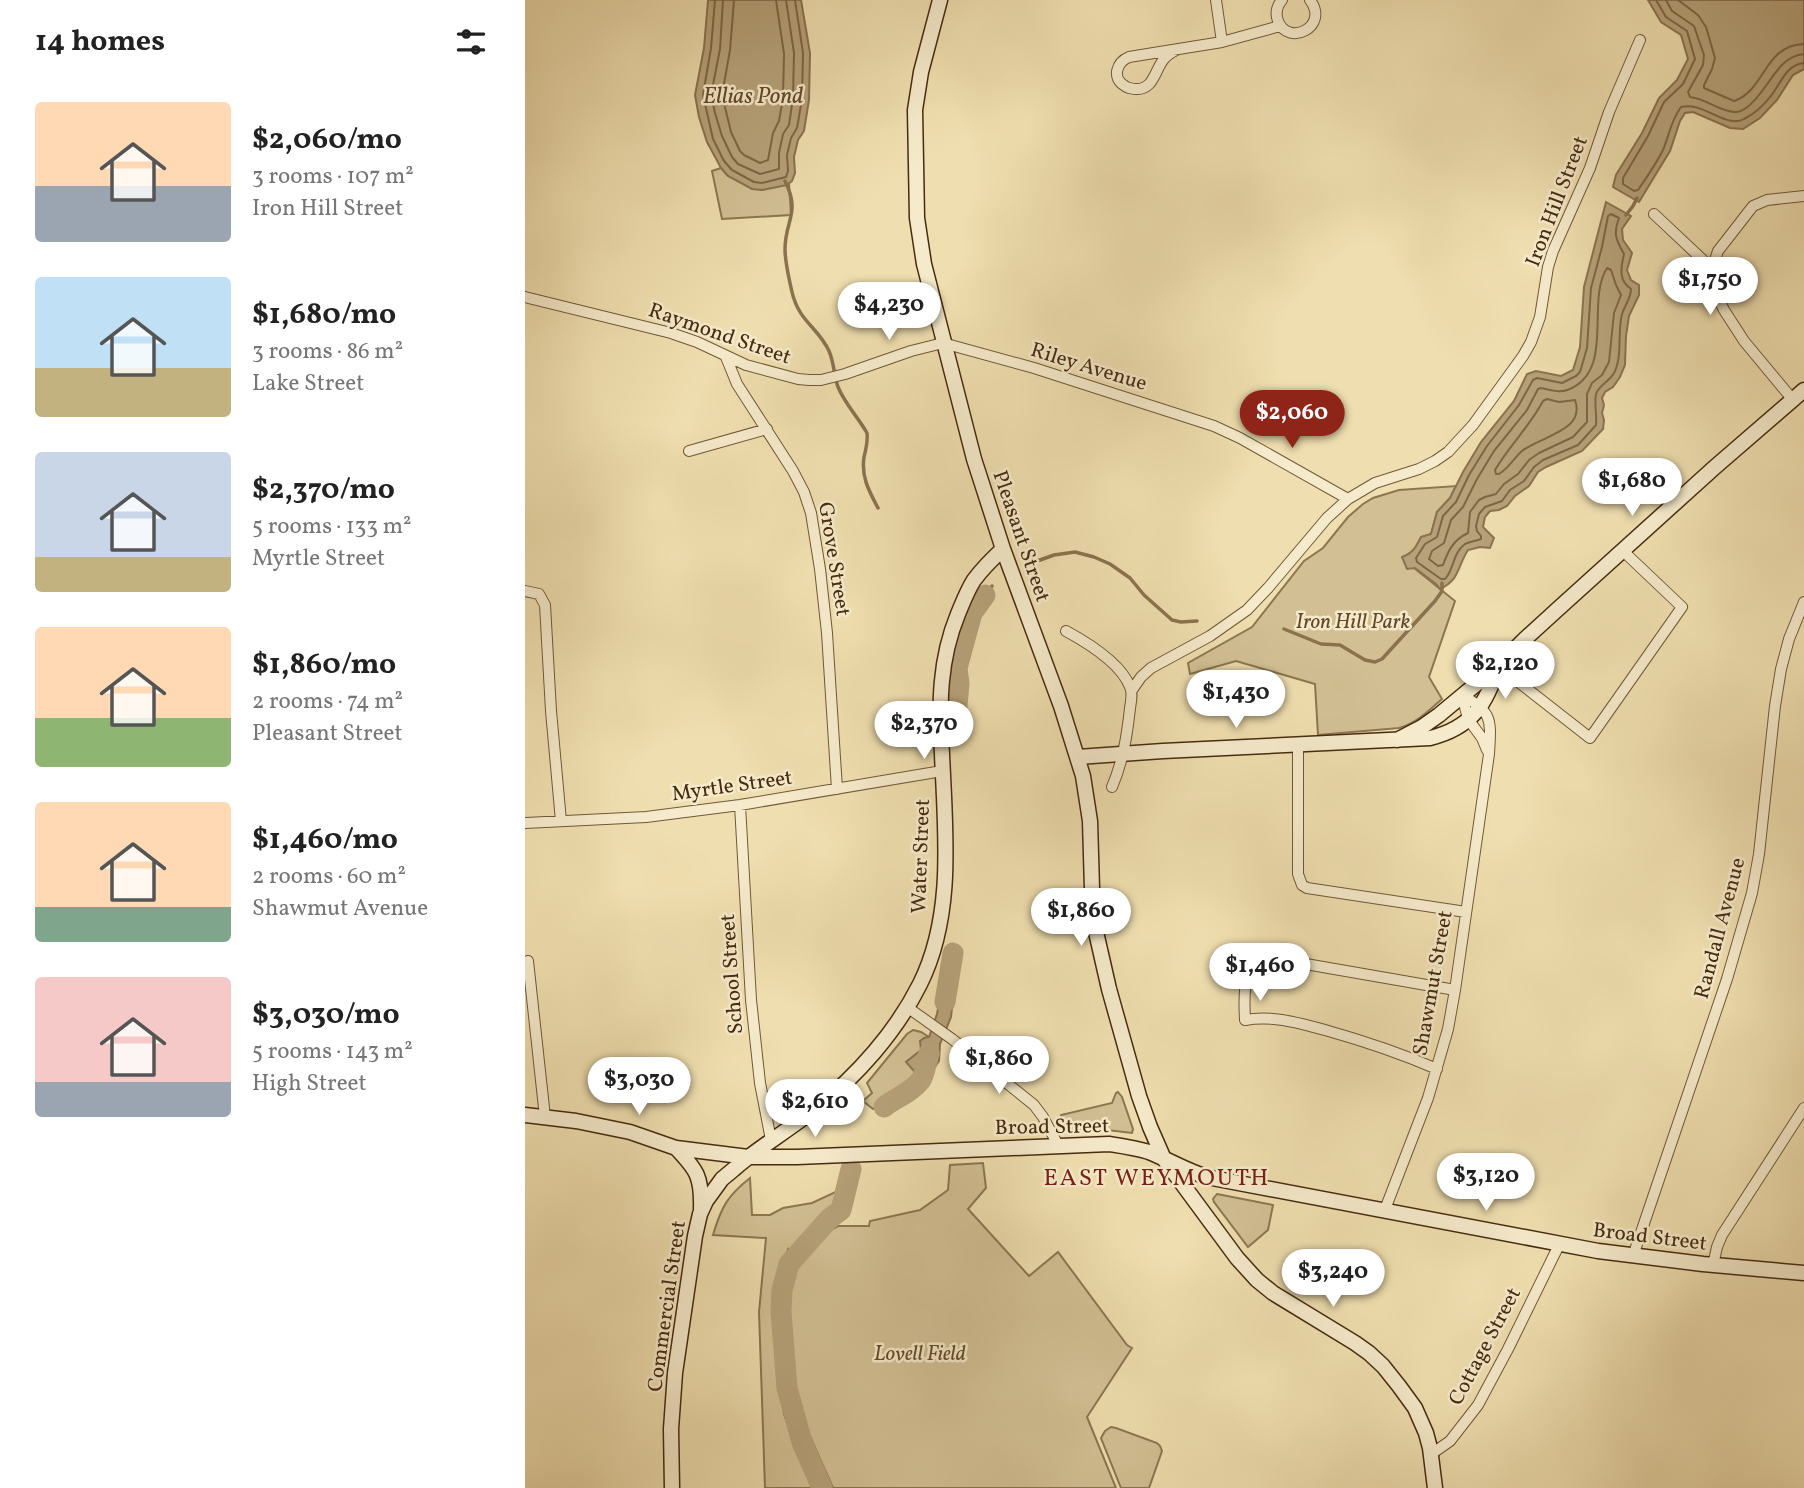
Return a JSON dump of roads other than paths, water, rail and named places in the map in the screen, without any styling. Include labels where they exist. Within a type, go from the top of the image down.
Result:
[{"type":"main road","name":"Pleasant Street","points":[[940,0],[921,72],[915,110],[919,236],[924,264],[974,460],[1078,757],[1088,806],[1096,932],[1108,989],[1134,1080],[1164,1159]]},
{"type":"main road","points":[[1397,740],[1422,727],[1498,666],[1798,395]]},
{"type":"main road","name":"Water Street","points":[[907,1007],[930,961],[939,925],[945,866],[941,688],[943,660],[953,626],[973,582],[1003,549]]},
{"type":"main road","points":[[1078,757],[1419,740],[1440,736],[1474,714],[1493,682],[1498,666]]},
{"type":"main road","name":"Commercial Street","points":[[672,1488],[671,1429],[675,1373],[693,1249],[706,1201],[722,1179],[771,1140],[814,1111],[856,1073],[907,1007]]},
{"type":"main road","name":"Broad Street","points":[[525,1115],[576,1121],[630,1132],[676,1148],[748,1157],[1109,1144],[1144,1151],[1207,1177],[1559,1245],[1633,1256],[1804,1273]]},
{"type":"main road","points":[[676,1148],[697,1174],[701,1189],[701,1214]]},
{"type":"main road","points":[[1164,1159],[1228,1247],[1257,1280],[1288,1303],[1355,1342],[1383,1366],[1415,1408],[1426,1433],[1435,1488]]},
{"type":"street","points":[[1216,0],[1222,42]]},
{"type":"street","points":[[1282,0],[1276,14],[1280,26],[1291,33],[1298,33],[1310,27],[1315,16],[1310,0]]},
{"type":"street","points":[[1178,49],[1163,61],[1153,80],[1143,89],[1125,86],[1119,80],[1118,65],[1129,57],[1178,49],[1222,42],[1280,26]]},
{"type":"street","name":"Iron Hill Street","points":[[1132,690],[1151,668],[1210,636],[1247,610],[1327,518],[1348,499],[1375,483],[1435,461],[1448,452],[1473,425],[1531,342],[1541,317],[1553,251],[1590,168],[1609,112],[1640,40]]},
{"type":"street","points":[[1798,395],[1744,341],[1724,310],[1716,292],[1713,275],[1718,251],[1753,206],[1767,200],[1804,195]]},
{"type":"street","points":[[1654,214],[1682,238],[1713,275]]},
{"type":"street","name":"Raymond Street","points":[[525,297],[671,333],[746,365],[798,379],[821,380],[943,343]]},
{"type":"street","name":"Riley Avenue","points":[[943,343],[1034,368],[1222,430],[1348,499]]},
{"type":"street","name":"Grove Street","points":[[726,357],[737,384],[793,471],[811,513],[827,633],[837,789]]},
{"type":"street","points":[[689,451],[767,429]]},
{"type":"street","points":[[1498,666],[1590,738],[1682,607],[1623,551]]},
{"type":"street","points":[[525,591],[539,594],[545,606],[561,821]]},
{"type":"street","name":"Randall Avenue","points":[[1633,1256],[1727,979],[1752,893],[1781,669],[1789,639],[1804,602]]},
{"type":"street","points":[[1066,631],[1100,652],[1125,676],[1132,690],[1124,753],[1112,787]]},
{"type":"street","name":"Shawmut Street","points":[[1462,695],[1474,714],[1489,754]]},
{"type":"street","name":"Shawmut Street","points":[[1384,1212],[1425,1108],[1448,1029],[1455,990],[1490,731],[1488,720],[1474,714],[1462,695]]},
{"type":"street","points":[[1299,744],[1298,874],[1302,885],[1307,888],[1466,912]]},
{"type":"street","name":"Myrtle Street","points":[[525,823],[646,817],[740,805],[942,771]]},
{"type":"street","name":"School Street","points":[[740,805],[754,1034],[771,1140]]},
{"type":"street","points":[[1437,1069],[1362,1040],[1277,1018],[1245,1020],[1245,993],[1251,965],[1255,960],[1265,958],[1300,962],[1455,990]]},
{"type":"street","points":[[528,961],[545,1117]]},
{"type":"street","points":[[907,1007],[952,1039],[1034,1105],[1058,1145]]},
{"type":"street","points":[[1713,1265],[1722,1236],[1804,1108]]},
{"type":"street","name":"Cottage Street","points":[[1430,1455],[1450,1441],[1478,1405],[1559,1245]]},
{"type":"water","name":"Ellias Pond","points":[[708,0],[801,0],[810,53],[809,100],[804,131],[798,140],[794,157],[795,173],[787,185],[762,190],[752,189],[728,176],[707,142],[695,95],[704,48]]},
{"type":"water","points":[[1648,0],[1804,0],[1804,69],[1793,75],[1777,100],[1760,118],[1743,129],[1730,128],[1693,112],[1685,113],[1670,151],[1639,202],[1613,187],[1616,175],[1642,133],[1659,98],[1677,80],[1688,59],[1681,35],[1661,22]]},
{"type":"water","points":[[1606,202],[1631,216],[1622,229],[1623,240],[1632,253],[1627,270],[1631,280],[1639,285],[1639,295],[1629,316],[1625,365],[1620,377],[1602,398],[1603,429],[1582,451],[1538,472],[1529,486],[1507,506],[1490,511],[1485,517],[1483,527],[1494,538],[1490,548],[1468,550],[1455,577],[1440,589],[1415,568],[1407,569],[1402,557],[1414,549],[1421,537],[1431,534],[1437,512],[1450,498],[1481,442],[1514,401],[1527,374],[1536,371],[1561,376],[1573,370],[1580,347],[1584,287]]},
{"type":"water","points":[[950,976],[953,999],[951,1017],[940,1044],[939,1061],[926,1080],[920,1078],[906,1062],[921,1050],[920,1041],[929,1037],[941,992]]},
{"type":"waterway","points":[[785,181],[792,201],[785,249],[792,292],[804,318],[825,343],[838,387],[867,433],[864,471],[878,508]]},
{"type":"waterway","points":[[1626,215],[1637,198]]},
{"type":"waterway","points":[[1029,564],[1054,555],[1075,552],[1094,557],[1130,578],[1144,595],[1172,620],[1197,621]]},
{"type":"waterway","points":[[1284,629],[1321,644],[1340,645],[1365,660],[1375,662],[1382,659],[1435,601],[1442,591],[1442,583]]},
{"type":"waterway","points":[[982,593],[985,595],[992,586]]},
{"type":"waterway","points":[[955,727],[959,684],[957,668],[972,613],[985,595]]},
{"type":"waterway","points":[[945,1002],[953,953]]},
{"type":"waterway","points":[[884,1107],[921,1080],[929,1053]]},
{"type":"waterway","points":[[822,1488],[802,1442],[787,1388],[781,1312],[782,1290],[789,1264],[829,1219],[841,1210],[851,1169]]},
{"type":"district","name":"EAST WEYMOUTH","points":[[1157,1177]]},
{"type":"park label","name":"Iron Hill Park","points":[[1353,621]]},
{"type":"park label","name":"Lovell Field","points":[[920,1353]]}]
